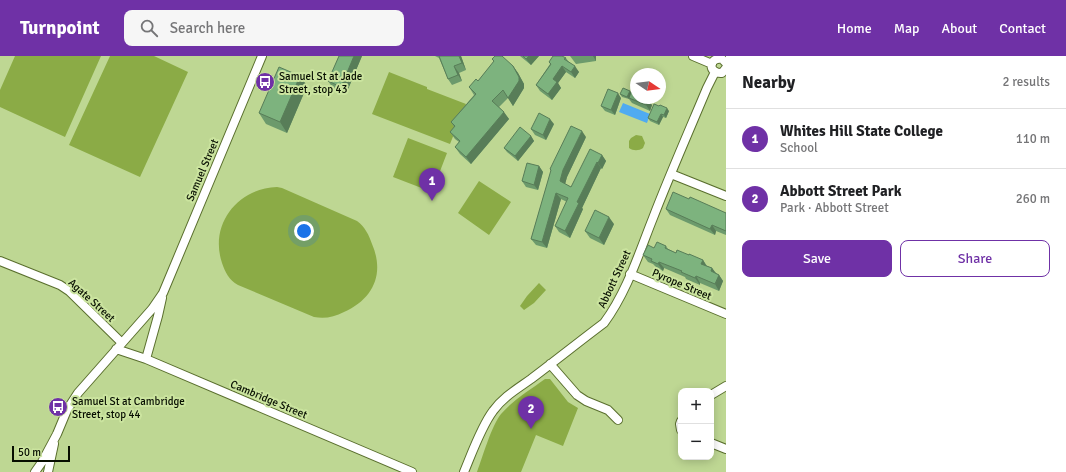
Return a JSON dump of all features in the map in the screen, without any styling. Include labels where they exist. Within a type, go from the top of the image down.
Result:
[{"type":"street","name":"Samuel Street","points":[[35,472],[42,462],[57,434],[67,410],[78,392],[152,310],[162,294],[262,56]]},
{"type":"street","points":[[693,56],[712,64]]},
{"type":"street","points":[[712,64],[715,60],[722,59]]},
{"type":"street","points":[[712,64],[712,68],[717,73],[726,69]]},
{"type":"street","name":"Abbott Street","points":[[464,472],[492,411],[503,399],[604,323],[612,312],[630,274],[715,72]]},
{"type":"street","points":[[671,174],[726,196]]},
{"type":"street","name":"Agate Street","points":[[0,261],[60,285],[69,291],[119,346]]},
{"type":"street","name":"Pyrope Street","points":[[630,274],[726,314]]},
{"type":"street","name":"Samuel Street","points":[[146,359],[158,316],[162,294]]},
{"type":"street","name":"Cambridge Street","points":[[119,346],[146,359],[412,472]]},
{"type":"street","points":[[550,364],[577,395],[586,401],[608,410],[618,420]]},
{"type":"street","points":[[714,393],[726,386]]},
{"type":"street","name":"Samuel Street","points":[[48,472],[57,434]]},
{"type":"street","points":[[714,444],[726,449]]},
{"type":"green space","points":[[15,56],[101,56],[65,137],[0,107],[0,90]]},
{"type":"green space","points":[[110,56],[154,56],[188,72],[140,177],[69,145]]},
{"type":"green space","points":[[389,72],[466,104],[450,144],[372,114]]},
{"type":"green space","points":[[636,135],[642,136],[645,143],[643,148],[640,150],[632,150],[629,148],[629,141]]},
{"type":"green space","points":[[408,138],[447,153],[432,192],[393,177]]},
{"type":"green space","points":[[479,181],[511,202],[489,235],[458,213]]},
{"type":"green space","points":[[277,187],[357,221],[366,231],[376,255],[376,275],[374,284],[369,293],[354,307],[340,314],[326,318],[314,317],[238,285],[232,281],[224,270],[219,249],[220,235],[223,222],[230,211],[239,201],[250,194],[263,189]]},
{"type":"green space","points":[[539,283],[546,290],[534,303],[524,310],[520,306]]},
{"type":"green space","points":[[545,379],[550,379],[568,402],[578,408],[563,446],[536,435],[521,472],[477,472],[491,434],[501,414],[516,400]]},
{"type":"water","points":[[623,103],[650,114],[647,123],[619,112]]},
{"type":"building","points":[[339,56],[354,56],[341,87],[328,81]]},
{"type":"building","points":[[439,56],[459,56],[462,63],[454,66],[458,75],[448,79]]},
{"type":"building","points":[[495,56],[502,56],[513,66],[519,77],[519,81],[508,98],[503,90],[492,101],[504,112],[466,157],[455,147],[460,141],[450,132],[455,126],[451,122],[476,94],[469,87],[476,79],[478,81],[494,61],[492,59]]},
{"type":"building","points":[[553,56],[562,56],[575,66],[571,72],[562,66],[553,79],[557,82],[548,94],[536,85],[551,64],[549,62]]},
{"type":"building","points":[[279,67],[300,76],[280,122],[259,113]]},
{"type":"building","points":[[623,88],[630,91],[627,97],[620,94]]},
{"type":"building","points":[[608,89],[618,93],[611,110],[601,106]]},
{"type":"building","points":[[654,104],[667,108],[664,115],[661,114],[657,122],[648,118]]},
{"type":"building","points":[[539,113],[550,119],[543,135],[531,129]]},
{"type":"building","points":[[571,126],[582,131],[563,170],[560,181],[571,187],[590,149],[602,155],[577,202],[579,203],[565,231],[555,226],[568,198],[556,193],[542,242],[531,239],[551,170],[550,169]]},
{"type":"building","points":[[520,127],[531,136],[515,156],[504,148]]},
{"type":"building","points":[[527,163],[539,166],[534,185],[522,181]]},
{"type":"building","points":[[673,192],[689,199],[690,197],[726,213],[726,231],[712,225],[710,229],[666,209]]},
{"type":"building","points":[[595,210],[609,217],[599,238],[585,231]]},
{"type":"building","points":[[657,242],[676,253],[677,250],[703,260],[701,264],[712,268],[711,271],[719,275],[715,284],[696,276],[695,278],[659,262],[658,264],[651,261],[652,259],[643,255],[648,245],[654,248]]},
{"type":"place","name":"Samuel St at Jade Street, stop 43","points":[[265,82]]},
{"type":"place","name":"Whites Hill State College","points":[[432,201]]},
{"type":"place","name":"Samuel St at Cambridge Street, stop 44","points":[[58,407]]},
{"type":"place","name":"Abbott Street Park","points":[[531,429]]}]
